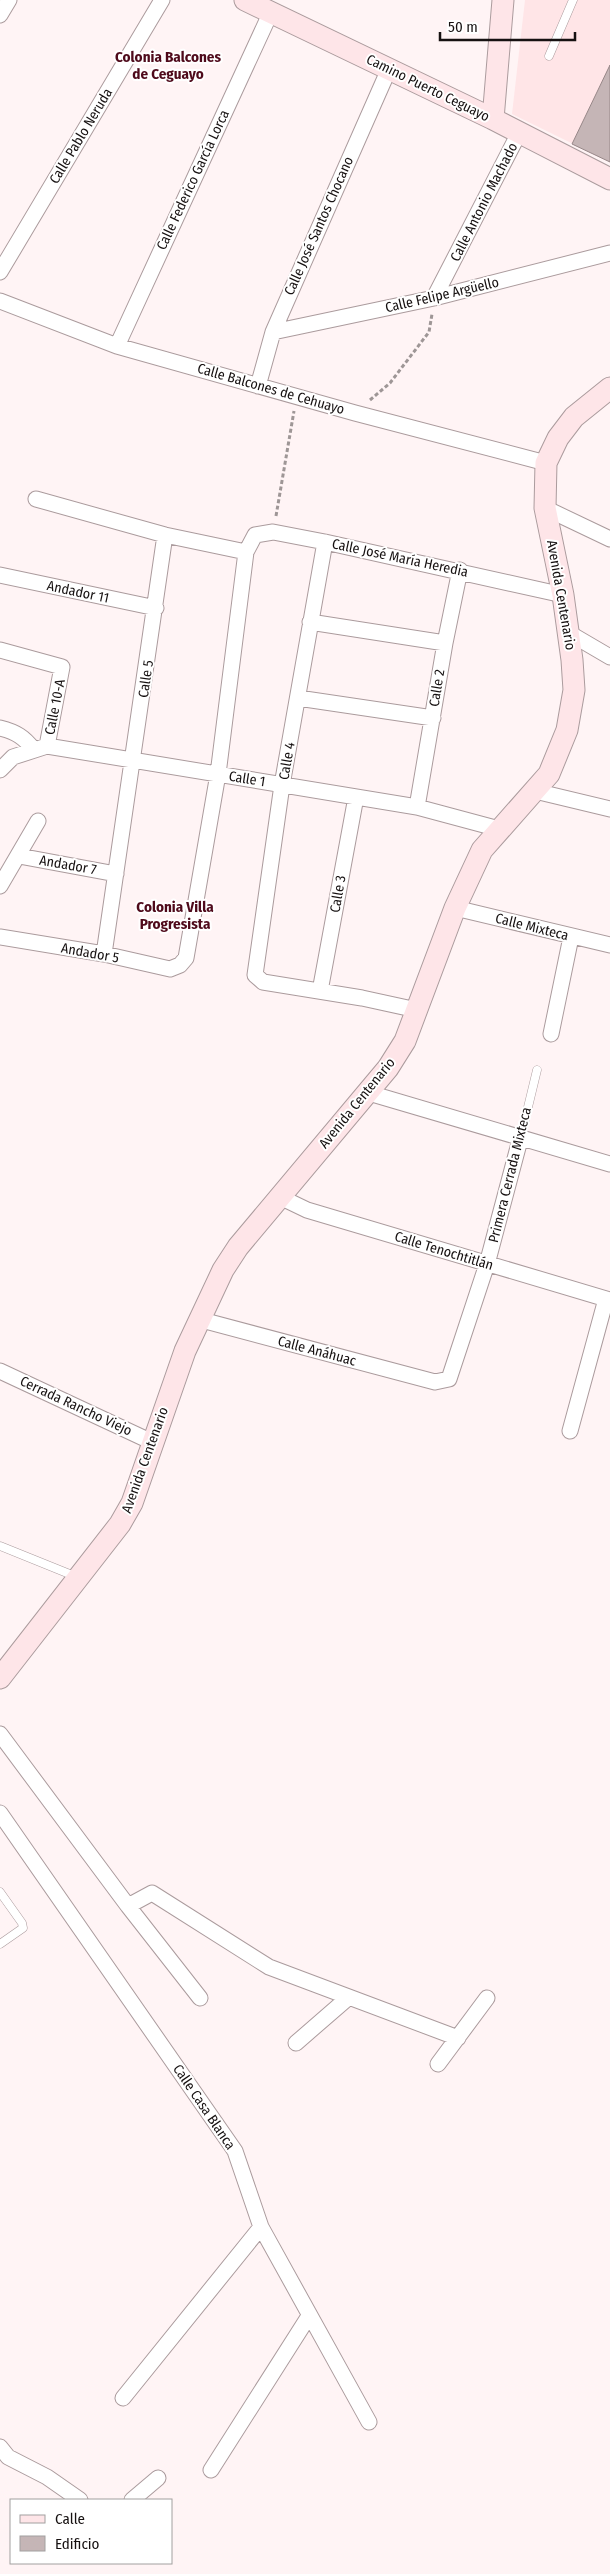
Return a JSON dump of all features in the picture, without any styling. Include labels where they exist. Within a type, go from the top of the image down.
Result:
[{"type":"main road","name":"Camino Puerto Ceguayo","points":[[245,0],[270,14],[493,119],[610,179]]},
{"type":"main road","points":[[493,119],[503,0]]},
{"type":"main road","name":"Avenida Centenario","points":[[3,1666],[79,1578],[120,1524],[132,1503],[152,1442],[198,1319],[223,1270],[238,1247],[369,1093],[404,1042],[455,908],[482,850],[549,774],[558,756],[572,710],[574,690],[570,633],[545,508],[546,463],[558,438],[574,417],[610,388]]},
{"type":"street","points":[[0,15],[9,0]]},
{"type":"street","name":"Calle Pablo Neruda","points":[[0,272],[162,0]]},
{"type":"street","name":"Calle Federico García Lorca","points":[[117,346],[270,14]]},
{"type":"street","name":"Calle José Santos Chocano","points":[[258,386],[272,332],[389,69]]},
{"type":"street","name":"Calle Antonio Machado","points":[[434,298],[519,133]]},
{"type":"street","name":"Calle Felipe Argüello","points":[[272,332],[434,298],[610,253]]},
{"type":"street","name":"Calle Balcones de Cehuayo","points":[[0,301],[117,346],[354,413],[546,463]]},
{"type":"street","points":[[36,499],[165,535],[246,552]]},
{"type":"street","points":[[545,508],[610,539]]},
{"type":"street","points":[[218,774],[246,552],[255,535],[273,532]]},
{"type":"street","name":"Calle José María Heredia","points":[[273,532],[460,570],[563,595]]},
{"type":"street","name":"Calle 5","points":[[104,954],[134,760],[165,535]]},
{"type":"street","name":"Calle 4","points":[[320,991],[258,980],[255,976],[282,785],[325,542]]},
{"type":"street","name":"Calle 2","points":[[417,807],[444,643],[460,570]]},
{"type":"street","name":"Andador 11","points":[[0,576],[156,608]]},
{"type":"street","points":[[310,622],[444,643]]},
{"type":"street","points":[[570,633],[610,658]]},
{"type":"street","name":"Calle 10-A","points":[[0,650],[62,667],[41,748]]},
{"type":"street","points":[[298,698],[433,718]]},
{"type":"street","points":[[0,728],[16,732],[41,748]]},
{"type":"street","name":"Calle 1","points":[[0,770],[12,757],[41,748],[134,760],[417,807],[499,830]]},
{"type":"street","name":"Andador 5","points":[[0,937],[104,954],[170,969],[180,965],[186,958],[218,774]]},
{"type":"street","points":[[535,790],[610,809]]},
{"type":"street","name":"Calle 3","points":[[320,991],[356,797]]},
{"type":"street","points":[[0,886],[38,821]]},
{"type":"street","name":"Andador 7","points":[[19,856],[116,874]]},
{"type":"street","name":"Calle Mixteca","points":[[455,908],[610,945]]},
{"type":"street","points":[[551,1034],[571,937]]},
{"type":"street","points":[[320,991],[416,1010]]},
{"type":"street","points":[[369,1093],[521,1136],[610,1164]]},
{"type":"street","name":"Primera Cerrada Mixteca","points":[[435,1382],[449,1379],[453,1372],[487,1264],[521,1136]]},
{"type":"street","name":"Calle Tenochtitlán","points":[[280,1197],[306,1210],[608,1299]]},
{"type":"street","points":[[570,1430],[608,1299]]},
{"type":"street","name":"Calle Anáhuac","points":[[198,1319],[435,1382]]},
{"type":"street","name":"Cerrada Rancho Viejo","points":[[0,1371],[152,1442]]},
{"type":"street","points":[[0,1734],[128,1906],[200,1998]]},
{"type":"street","name":"Calle Casa Blanca","points":[[0,1813],[235,2150],[261,2227],[369,2422]]},
{"type":"street","points":[[128,1906],[152,1893],[269,1967],[458,2038]]},
{"type":"street","points":[[296,2043],[349,1997]]},
{"type":"street","points":[[438,2064],[487,1998]]},
{"type":"street","points":[[123,2398],[261,2227]]},
{"type":"street","points":[[210,2470],[309,2316]]},
{"type":"street","points":[[0,2447],[8,2457],[48,2478],[79,2499]]},
{"type":"street","points":[[133,2499],[158,2478]]},
{"type":"lane","points":[[548,56],[573,0]]},
{"type":"lane","name":"Primera Cerrada Mixteca","points":[[521,1136],[537,1070]]},
{"type":"lane","points":[[0,1546],[79,1578]]},
{"type":"lane","points":[[0,1892],[22,1923],[23,1928],[0,1944]]},
{"type":"path","points":[[354,413],[390,383],[429,332],[434,298]]},
{"type":"path","points":[[273,532],[296,396]]},
{"type":"shaded area","points":[[525,0],[610,0],[610,162],[512,114]]},
{"type":"building","points":[[610,65],[610,162],[572,144]]},
{"type":"district","name":"Colonia Balcones de Ceguayo","points":[[168,66]]},
{"type":"district","name":"Colonia Villa Progresista","points":[[175,916]]}]
